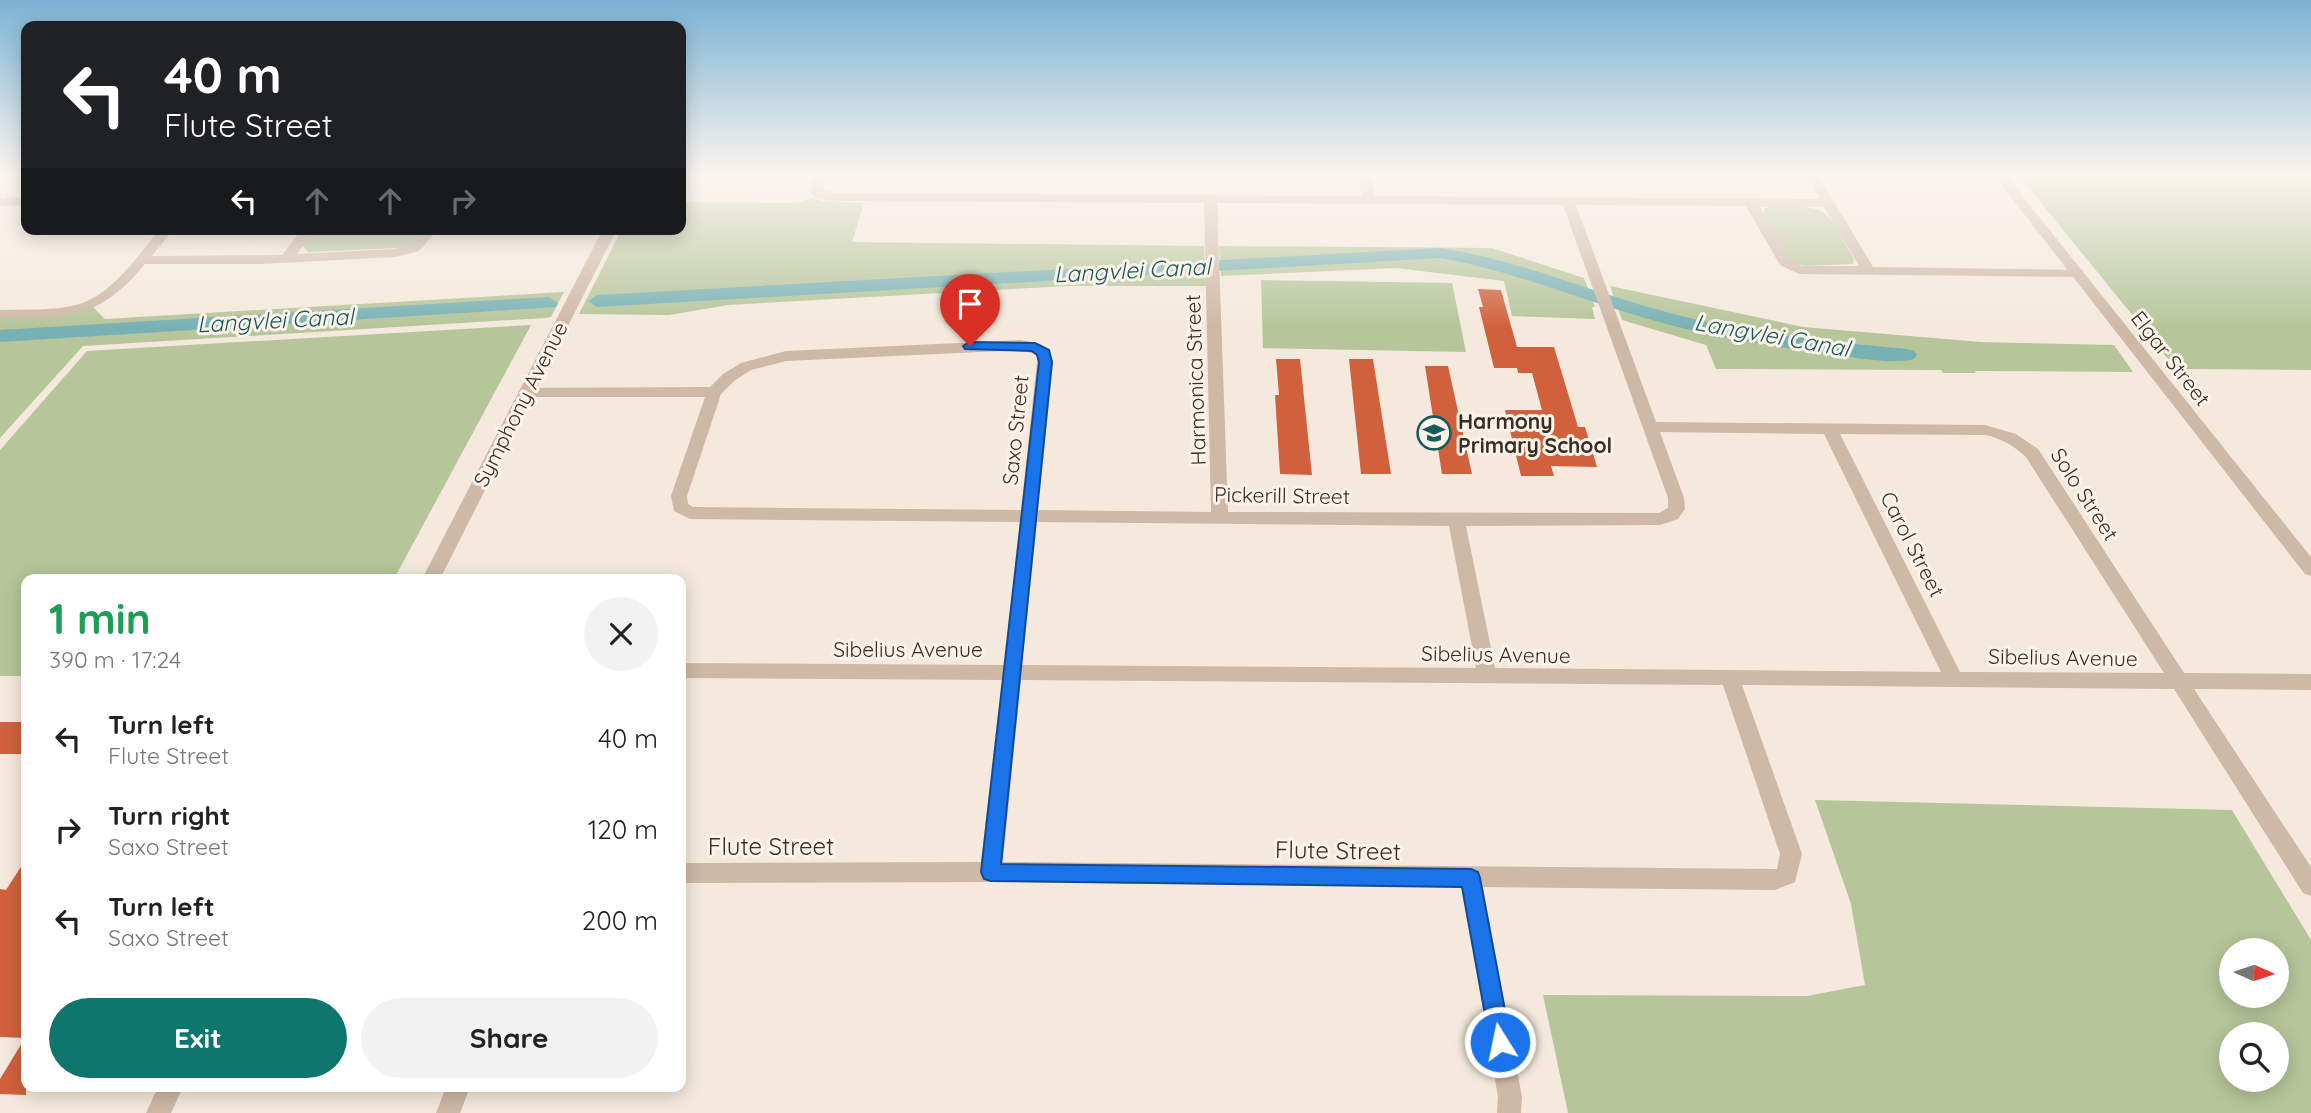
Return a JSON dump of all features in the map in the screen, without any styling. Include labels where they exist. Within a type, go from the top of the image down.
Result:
[{"type":"street","name":"Harmonica Street","points":[[1211,225],[1220,517]]},
{"type":"street","name":"Pickerill Street","points":[[714,393],[678,496],[680,507],[690,513],[1456,520],[1645,520],[1672,515],[1677,509],[1675,498],[1577,225]]},
{"type":"street","points":[[1764,225],[1785,262],[1790,267],[1807,271],[2078,273]]},
{"type":"street","points":[[1842,225],[1869,271]]},
{"type":"street","name":"Elgar Street","points":[[2040,225],[2311,569]]},
{"type":"street","points":[[0,314],[67,311],[91,305],[104,298],[162,235]]},
{"type":"street","points":[[286,259],[304,235]]},
{"type":"street","points":[[141,260],[286,259],[405,251],[421,244],[427,235]]},
{"type":"street","name":"Symphony Avenue","points":[[434,574],[607,235]]},
{"type":"street","name":"Saxo Street","points":[[714,393],[722,382],[743,368],[786,356],[1021,345],[1035,347],[1044,353],[991,872]]},
{"type":"street","points":[[526,393],[714,393]]},
{"type":"street","name":"Solo Street","points":[[1650,427],[1985,430],[2001,433],[2023,445],[2032,453],[2311,886]]},
{"type":"street","name":"Carol Street","points":[[1830,430],[1954,678]]},
{"type":"street","points":[[1456,520],[1487,676]]},
{"type":"street","name":"Sibelius Avenue","points":[[686,670],[2311,682]]},
{"type":"street","name":"Flute Street","points":[[686,873],[991,872],[1760,882],[1787,875],[1791,854],[1730,679]]},
{"type":"street","points":[[1471,878],[1510,1097],[1509,1113]]},
{"type":"street","points":[[158,1113],[168,1092]]},
{"type":"street","points":[[449,1113],[456,1092]]},
{"type":"green space","points":[[686,225],[857,225],[852,242],[1204,246],[1206,286],[1067,286],[728,305],[669,315],[579,314],[619,235],[686,235]]},
{"type":"green space","points":[[1769,225],[1834,225],[1854,259],[1853,264],[1806,266],[1788,259]]},
{"type":"green space","points":[[2059,225],[2311,225],[2311,370],[2176,369]]},
{"type":"green space","points":[[311,235],[418,235],[408,246],[399,248],[308,252],[303,246]]},
{"type":"green space","points":[[1219,246],[1492,248],[1584,278],[1595,307],[1592,307],[1595,319],[1512,316],[1504,281],[1396,268],[1221,276]]},
{"type":"green space","points":[[1261,280],[1452,283],[1466,352],[1263,348]]},
{"type":"green space","points":[[1610,286],[1803,327],[1981,342],[2114,345],[2133,372],[1943,373],[1941,370],[1716,369],[1706,345],[1622,320]]},
{"type":"green space","points":[[564,292],[551,317],[545,318],[83,346],[0,438],[0,317],[93,307],[105,319]]},
{"type":"green space","points":[[531,325],[397,574],[21,574],[21,676],[0,676],[0,450],[87,351]]},
{"type":"green space","points":[[1815,800],[2232,810],[2311,940],[2311,1113],[1568,1113],[1543,995],[1807,996],[1865,985],[1851,904]]},
{"type":"building","points":[[1478,289],[1501,290],[1517,347],[1554,347],[1578,427],[1585,427],[1597,467],[1551,466],[1554,476],[1521,476],[1505,410],[1542,410],[1532,373],[1518,373],[1517,368],[1494,368],[1479,307],[1483,307]]},
{"type":"building","points":[[1276,359],[1300,359],[1312,475],[1280,474],[1275,395],[1279,395]]},
{"type":"building","points":[[1349,359],[1373,359],[1391,474],[1361,474]]},
{"type":"building","points":[[1425,366],[1448,366],[1472,474],[1442,474]]},
{"type":"building","points":[[0,722],[21,722],[21,754],[0,754]]},
{"type":"building","points":[[21,867],[21,1038],[0,1037],[0,889],[6,890]]},
{"type":"building","points":[[21,1045],[21,1092],[26,1092],[26,1095],[0,1094],[0,1079]]},
{"type":"waterway","name":"Langvlei Canal","points":[[597,301],[1440,253],[1490,262],[1634,309],[1701,327],[1838,349],[1907,355]]},
{"type":"waterway","name":"Langvlei Canal","points":[[0,336],[549,303]]},
{"type":"place","name":"Harmony Primary School","points":[[1434,433]]},
{"type":"route","points":[[970,346],[1035,347],[1044,353],[1045,362],[991,872],[1471,878],[1500,1042]]}]
